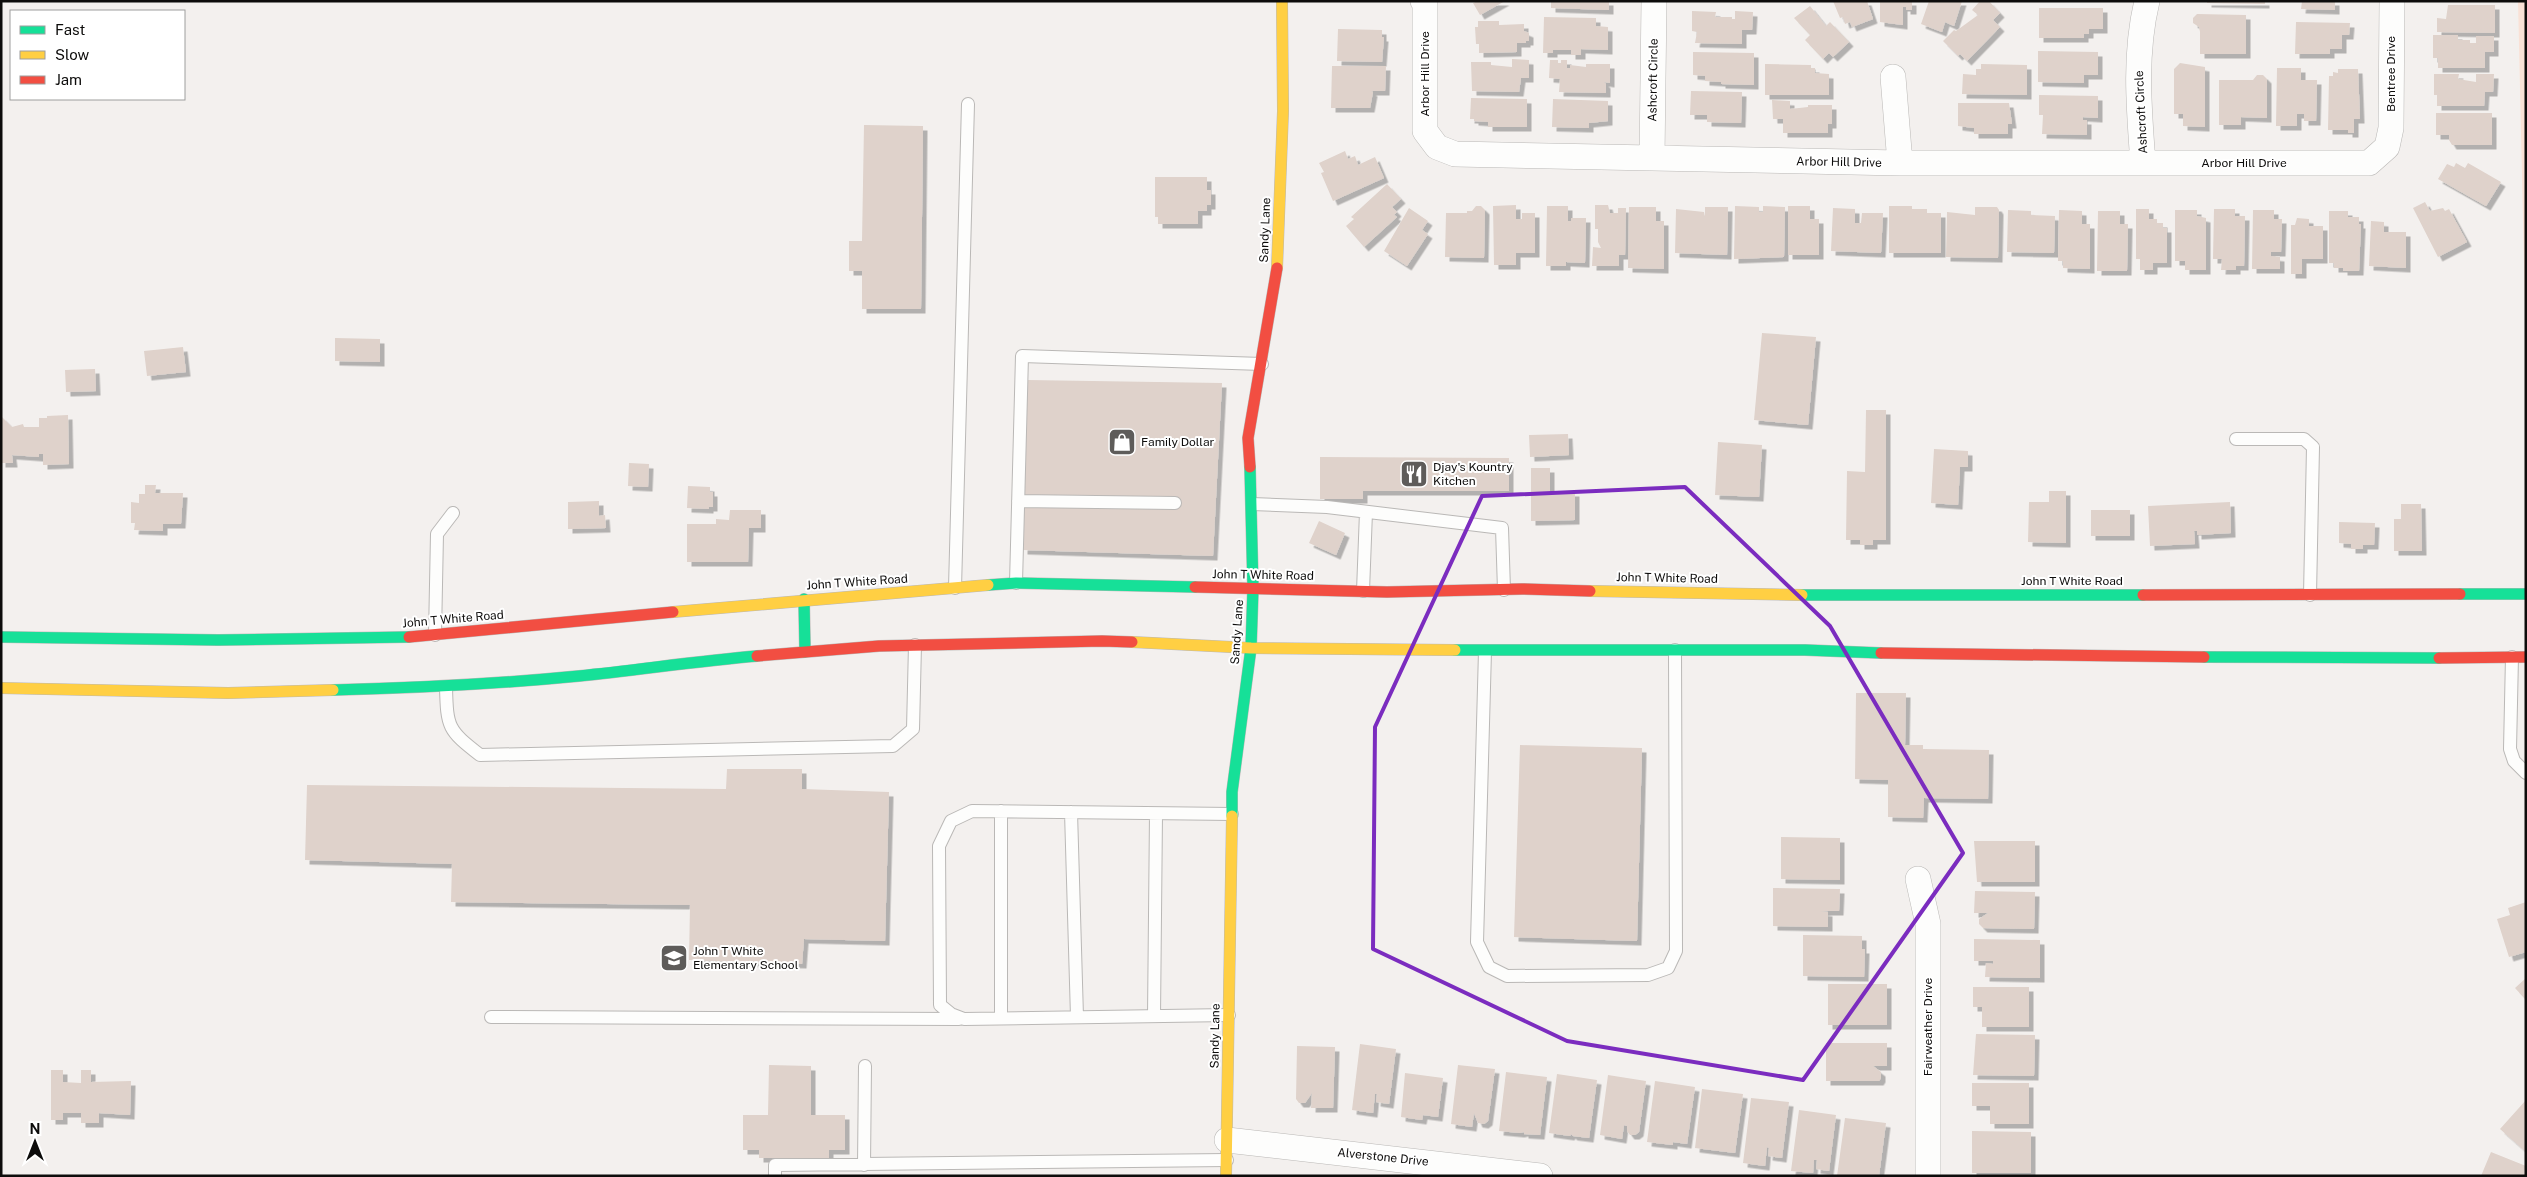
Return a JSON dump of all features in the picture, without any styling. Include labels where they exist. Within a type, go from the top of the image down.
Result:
[{"type":"main road","name":"Sandy Lane","points":[[1226,1176],[1232,792],[1251,648],[1253,588],[1252,504],[1248,438],[1277,278],[1283,111],[1282,1]]},
{"type":"main road","name":"John T White Road","points":[[1,637],[218,640],[400,638],[804,600],[1016,583],[1363,591],[1504,590],[1764,594],[2526,594]]},
{"type":"main road","points":[[804,600],[805,652]]},
{"type":"main road","points":[[1,688],[228,692],[446,687],[581,676],[692,661],[805,652],[915,646],[1102,641],[1251,648],[1485,651],[1805,650],[1948,655],[2398,659],[2526,657]]},
{"type":"street","name":"Arbor Hill Drive","points":[[1423,1],[1425,3],[1425,131],[1437,147],[1455,154],[1900,163],[2369,163],[2387,147]]},
{"type":"street","name":"Ashcroft Circle","points":[[1652,158],[1654,1]]},
{"type":"street","name":"Ashcroft Circle","points":[[2143,163],[2137,81],[2141,25],[2147,1]]},
{"type":"street","name":"Bentree Drive","points":[[2387,147],[2391,128],[2392,1]]},
{"type":"street","points":[[1893,77],[1900,163]]},
{"type":"street","name":"Fairweather Drive","points":[[1918,879],[1928,924],[1928,1176]]},
{"type":"street","name":"Alverstone Drive","points":[[1227,1150],[1432,1169],[1540,1176]]},
{"type":"lane","points":[[955,588],[968,104]]},
{"type":"lane","points":[[1016,583],[1022,356],[1262,364]]},
{"type":"lane","points":[[2236,439],[2304,439],[2313,447],[2310,595]]},
{"type":"lane","points":[[1018,501],[1175,502]]},
{"type":"lane","points":[[1252,504],[1327,507],[1502,528],[1504,590]]},
{"type":"lane","points":[[1363,591],[1366,512]]},
{"type":"lane","points":[[435,635],[437,534],[453,513]]},
{"type":"lane","points":[[446,687],[447,715],[455,735],[480,755],[893,746],[912,729],[915,646]]},
{"type":"lane","points":[[1485,651],[1477,942],[1489,966],[1507,976],[1535,976],[1648,975],[1668,968],[1676,951],[1675,650]]},
{"type":"lane","points":[[2512,657],[2510,749],[2514,761],[2526,773]]},
{"type":"lane","points":[[964,1019],[951,1014],[940,1006],[939,846],[950,822],[972,811],[1232,814]]},
{"type":"lane","points":[[1001,811],[1001,1018]]},
{"type":"lane","points":[[1071,812],[1077,1017]]},
{"type":"lane","points":[[1154,1016],[1156,814]]},
{"type":"lane","points":[[492,1018],[964,1019],[1229,1015]]},
{"type":"lane","points":[[864,1165],[865,1066]]},
{"type":"lane","points":[[775,1176],[776,1165],[864,1165],[1227,1150]]},
{"type":"highlighted area","points":[[1685,487],[1830,626],[1963,853],[1803,1080],[1567,1041],[1373,949],[1375,727],[1482,496]]},
{"type":"shaded area","points":[[2518,1],[2526,1],[2526,351]]},
{"type":"building","points":[[1478,1],[1505,1],[1480,15],[1473,3]]},
{"type":"building","points":[[1551,1],[1609,1],[1609,10],[1551,8]]},
{"type":"building","points":[[1833,1],[1867,1],[1873,19],[1852,27],[1850,22],[1845,24],[1843,17],[1840,18]]},
{"type":"building","points":[[1880,1],[1912,1],[1912,10],[1906,10],[1906,7],[1903,7],[1903,25],[1880,22]]},
{"type":"building","points":[[1929,1],[1962,1],[1954,26],[1945,22],[1942,32],[1921,24]]},
{"type":"building","points":[[1980,1],[1989,1],[2000,13],[1993,20],[2000,27],[1967,61],[1960,54],[1958,56],[1943,41],[1954,30],[1956,31],[1978,15],[1972,10]]},
{"type":"building","points":[[2207,1],[2265,1],[2265,4],[2207,3]]},
{"type":"building","points":[[2302,1],[2335,1],[2335,10],[2301,9]]},
{"type":"building","points":[[2448,5],[2495,5],[2495,33],[2437,32],[2437,18],[2446,19]]},
{"type":"building","points":[[1810,6],[1826,26],[1830,22],[1849,42],[1833,57],[1829,53],[1823,59],[1805,40],[1810,35],[1794,18]]},
{"type":"building","points":[[2039,8],[2103,8],[2103,29],[2089,29],[2089,34],[2084,34],[2084,38],[2039,38]]},
{"type":"building","points":[[1692,11],[1716,12],[1715,17],[1732,17],[1732,19],[1735,19],[1735,11],[1753,12],[1752,30],[1742,30],[1742,44],[1695,43],[1697,32],[1692,31]]},
{"type":"building","points":[[2197,14],[2246,15],[2246,54],[2200,54],[2199,27],[2193,23],[2193,18]]},
{"type":"building","points":[[1544,17],[1596,18],[1596,26],[1608,27],[1608,50],[1581,49],[1581,55],[1571,55],[1571,50],[1553,50],[1553,53],[1543,53]]},
{"type":"building","points":[[1478,21],[1499,21],[1499,25],[1524,24],[1524,31],[1529,33],[1529,41],[1517,43],[1517,52],[1479,53],[1479,44],[1476,44],[1475,27],[1478,27]]},
{"type":"building","points":[[2296,22],[2350,23],[2349,35],[2342,35],[2342,49],[2330,49],[2330,54],[2295,54]]},
{"type":"building","points":[[1338,29],[1382,30],[1382,37],[1384,37],[1382,62],[1337,61]]},
{"type":"building","points":[[2433,35],[2458,35],[2458,40],[2470,40],[2470,43],[2476,43],[2476,36],[2494,36],[2494,52],[2485,52],[2485,68],[2438,68],[2438,58],[2433,58]]},
{"type":"building","points":[[2038,51],[2098,52],[2098,75],[2084,75],[2084,83],[2038,82]]},
{"type":"building","points":[[1693,52],[1754,53],[1754,85],[1721,84],[1721,82],[1705,81],[1705,76],[1693,75]]},
{"type":"building","points":[[1512,59],[1529,60],[1529,78],[1521,78],[1519,92],[1472,91],[1471,62],[1491,62],[1491,65],[1512,67]]},
{"type":"building","points":[[1550,60],[1558,60],[1558,63],[1561,63],[1561,60],[1567,60],[1567,68],[1570,68],[1570,65],[1586,67],[1586,64],[1610,64],[1610,83],[1604,82],[1606,84],[1606,93],[1559,92],[1560,79],[1549,78]]},
{"type":"building","points":[[2180,63],[2205,67],[2205,127],[2183,126],[2183,114],[2174,114],[2174,69]]},
{"type":"building","points":[[1765,64],[1811,65],[1811,68],[1815,68],[1815,73],[1829,74],[1829,95],[1765,95]]},
{"type":"building","points":[[1981,64],[2027,65],[2027,95],[1962,94],[1963,74],[1976,75],[1976,69],[1981,69]]},
{"type":"building","points":[[1332,66],[1386,66],[1385,91],[1371,91],[1373,92],[1370,108],[1331,108]]},
{"type":"building","points":[[2277,68],[2301,68],[2301,80],[2317,80],[2316,121],[2304,121],[2304,114],[2297,114],[2297,126],[2276,126]]},
{"type":"building","points":[[2338,69],[2358,69],[2360,119],[2354,119],[2354,133],[2348,133],[2348,130],[2328,130],[2329,76],[2333,76],[2333,72],[2338,73]]},
{"type":"building","points":[[2434,74],[2459,74],[2458,79],[2476,82],[2476,74],[2494,74],[2493,92],[2485,92],[2484,106],[2437,106],[2437,95],[2434,95]]},
{"type":"building","points":[[2257,75],[2263,75],[2267,79],[2267,118],[2241,117],[2241,125],[2219,125],[2219,80],[2253,80]]},
{"type":"building","points":[[1691,91],[1742,92],[1741,123],[1707,122],[1707,115],[1690,115]]},
{"type":"building","points":[[2039,95],[2098,96],[2098,118],[2083,117],[2083,120],[2087,120],[2087,135],[2042,134],[2043,115],[2039,115]]},
{"type":"building","points":[[1471,98],[1527,99],[1527,127],[1488,127],[1488,122],[1470,119]]},
{"type":"building","points":[[1553,99],[1608,101],[1608,121],[1589,123],[1589,128],[1552,127]]},
{"type":"building","points":[[1772,100],[1790,101],[1790,109],[1808,107],[1808,105],[1832,105],[1832,124],[1828,124],[1828,133],[1783,133],[1783,119],[1773,119]]},
{"type":"building","points":[[1958,103],[2009,103],[2012,124],[2008,124],[2008,134],[1974,134],[1974,128],[1958,126]]},
{"type":"building","points":[[2436,113],[2492,113],[2492,145],[2452,145],[2449,135],[2436,135]]},
{"type":"building","points":[[864,125],[923,126],[921,309],[862,309],[862,271],[849,271],[849,241],[862,241]]},
{"type":"building","points":[[1345,151],[1348,159],[1355,156],[1358,165],[1375,157],[1384,178],[1333,201],[1321,173],[1324,172],[1319,163]]},
{"type":"building","points":[[2456,163],[2465,168],[2468,163],[2501,182],[2486,206],[2438,179],[2447,164],[2454,167]]},
{"type":"building","points":[[1155,177],[1207,177],[1207,190],[1211,190],[1211,205],[1207,205],[1207,211],[1198,211],[1198,224],[1158,224],[1158,217],[1155,217]]},
{"type":"building","points":[[1387,184],[1401,199],[1392,207],[1397,212],[1394,215],[1397,217],[1364,247],[1346,226],[1354,219],[1351,217]]},
{"type":"building","points":[[2425,202],[2430,211],[2443,208],[2445,211],[2449,209],[2467,242],[2438,257],[2413,208]]},
{"type":"building","points":[[1516,205],[1516,219],[1522,219],[1522,213],[1535,213],[1535,253],[1516,253],[1516,265],[1494,265],[1493,206]]},
{"type":"building","points":[[1595,205],[1608,205],[1610,213],[1618,213],[1618,208],[1626,208],[1625,255],[1619,255],[1619,266],[1592,266],[1593,247],[1601,248],[1598,242],[1598,229],[1595,229]]},
{"type":"building","points":[[1476,206],[1481,206],[1485,210],[1484,258],[1445,257],[1446,213],[1467,213],[1467,211],[1472,211]]},
{"type":"building","points":[[1547,206],[1568,206],[1568,221],[1571,221],[1571,218],[1586,218],[1585,263],[1566,262],[1566,266],[1546,266]]},
{"type":"building","points":[[1735,206],[1759,207],[1759,212],[1763,212],[1763,206],[1785,207],[1784,257],[1734,259]]},
{"type":"building","points":[[1788,206],[1810,206],[1810,219],[1819,219],[1819,255],[1788,255]]},
{"type":"building","points":[[1889,206],[1912,206],[1912,209],[1927,209],[1927,213],[1941,213],[1941,253],[1889,253]]},
{"type":"building","points":[[1629,207],[1656,207],[1656,221],[1664,221],[1664,269],[1628,268]]},
{"type":"building","points":[[1705,207],[1728,207],[1727,255],[1675,253],[1676,209],[1704,212],[1705,217]]},
{"type":"building","points":[[1975,207],[1997,207],[1999,210],[1998,258],[1946,257],[1947,212],[1975,215]]},
{"type":"building","points":[[1409,208],[1428,221],[1422,230],[1428,234],[1407,266],[1384,251]]},
{"type":"building","points":[[1833,208],[1855,209],[1855,223],[1861,223],[1862,213],[1883,213],[1881,253],[1831,251]]},
{"type":"building","points":[[2136,209],[2149,209],[2149,219],[2157,219],[2157,223],[2163,223],[2163,228],[2167,228],[2167,263],[2153,263],[2153,270],[2140,270],[2140,259],[2136,259]]},
{"type":"building","points":[[2214,209],[2235,209],[2235,216],[2245,216],[2244,266],[2236,266],[2236,270],[2221,270],[2222,259],[2213,259]]},
{"type":"building","points":[[2008,210],[2031,211],[2031,215],[2055,216],[2054,253],[2007,252]]},
{"type":"building","points":[[2059,210],[2082,211],[2082,224],[2090,224],[2090,269],[2063,268],[2063,261],[2058,261]]},
{"type":"building","points":[[2175,210],[2197,210],[2197,216],[2206,218],[2206,270],[2185,270],[2185,261],[2175,261]]},
{"type":"building","points":[[2253,210],[2274,210],[2274,219],[2282,219],[2281,252],[2271,252],[2271,256],[2280,257],[2280,269],[2252,269]]},
{"type":"building","points":[[2098,211],[2120,211],[2120,224],[2128,224],[2127,271],[2097,271]]},
{"type":"building","points":[[2329,211],[2348,211],[2348,217],[2359,217],[2359,224],[2361,224],[2359,271],[2343,271],[2343,268],[2334,268],[2334,263],[2329,263]]},
{"type":"building","points":[[2297,218],[2309,219],[2309,226],[2323,226],[2323,259],[2302,259],[2302,274],[2291,274],[2291,225],[2295,225]]},
{"type":"building","points":[[2371,221],[2384,222],[2384,232],[2406,232],[2406,268],[2369,266]]},
{"type":"building","points":[[1762,333],[1816,337],[1808,425],[1754,420]]},
{"type":"building","points":[[335,338],[380,339],[380,362],[335,361]]},
{"type":"building","points":[[183,347],[186,372],[147,376],[144,351]]},
{"type":"building","points":[[95,369],[96,391],[66,392],[65,370]]},
{"type":"building","name":"Family Dollar","points":[[1027,380],[1222,383],[1213,556],[1023,550]]},
{"type":"building","points":[[1866,410],[1886,410],[1886,540],[1873,540],[1873,545],[1860,545],[1860,540],[1846,540],[1847,471],[1865,472]]},
{"type":"building","points":[[68,415],[69,464],[43,465],[43,454],[39,454],[39,457],[12,455],[13,463],[1,463],[1,416],[12,427],[23,424],[24,427],[39,427],[39,418]]},
{"type":"building","points":[[1568,434],[1569,455],[1530,457],[1529,435]]},
{"type":"building","points":[[1718,442],[1762,445],[1759,497],[1715,495]]},
{"type":"building","points":[[1934,449],[1968,451],[1968,467],[1960,467],[1958,505],[1931,503]]},
{"type":"building","name":"Djay's Kountry Kitchen","points":[[1320,457],[1509,458],[1509,491],[1363,491],[1363,499],[1320,499]]},
{"type":"building","points":[[629,463],[649,464],[648,487],[628,486]]},
{"type":"building","points":[[1531,468],[1550,468],[1550,492],[1575,492],[1575,520],[1531,521]]},
{"type":"building","points":[[145,485],[156,485],[155,493],[183,493],[181,524],[163,524],[163,531],[134,530],[135,523],[131,523],[131,502],[139,503],[139,494],[145,494]]},
{"type":"building","points":[[688,486],[710,487],[710,492],[713,492],[713,507],[709,507],[709,509],[687,508]]},
{"type":"building","points":[[2049,491],[2066,491],[2066,543],[2028,542],[2029,502],[2049,502]]},
{"type":"building","points":[[599,501],[599,516],[605,515],[606,528],[568,529],[568,502]]},
{"type":"building","points":[[2230,502],[2231,533],[2197,535],[2197,531],[2194,531],[2195,544],[2150,546],[2148,506]]},
{"type":"building","points":[[2401,504],[2421,504],[2422,551],[2394,551],[2394,519],[2401,519]]},
{"type":"building","points":[[730,510],[761,510],[761,528],[749,528],[748,562],[687,562],[687,524],[716,524],[716,519],[729,520]]},
{"type":"building","points":[[2091,510],[2130,510],[2130,536],[2091,536]]},
{"type":"building","points":[[1319,521],[1345,533],[1336,555],[1309,543]]},
{"type":"building","points":[[2339,522],[2375,523],[2374,545],[2363,545],[2363,549],[2351,549],[2351,544],[2339,543]]},
{"type":"building","points":[[1856,693],[1906,693],[1905,745],[1923,745],[1923,749],[1989,750],[1988,799],[1924,798],[1923,818],[1888,817],[1888,780],[1855,779]]},
{"type":"building","points":[[1520,745],[1642,748],[1637,941],[1514,937]]},
{"type":"building","points":[[727,769],[802,769],[802,789],[889,792],[885,941],[804,939],[802,964],[689,960],[690,905],[451,902],[452,864],[305,860],[307,785],[726,789]]},
{"type":"building","points":[[1781,837],[1840,838],[1840,880],[1781,879]]},
{"type":"building","points":[[1974,841],[2035,841],[2035,882],[1977,882]]},
{"type":"building","points":[[1773,888],[1840,889],[1839,911],[1820,911],[1828,912],[1828,927],[1773,926]]},
{"type":"building","points":[[1975,891],[2035,892],[2034,929],[1983,928],[1979,924],[1979,919],[1988,913],[1974,913]]},
{"type":"building","points":[[2526,902],[2526,952],[2509,957],[2497,919],[2510,915],[2508,908]]},
{"type":"building","points":[[1803,935],[1862,936],[1862,949],[1865,949],[1864,977],[1803,976]]},
{"type":"building","points":[[1974,939],[2040,940],[2040,978],[1985,977],[1986,963],[1993,964],[1993,961],[1974,961]]},
{"type":"building","points":[[2526,978],[2526,1000],[2515,988]]},
{"type":"building","points":[[1828,984],[1887,984],[1887,1025],[1828,1025]]},
{"type":"building","points":[[1973,987],[2029,987],[2029,1027],[1982,1027],[1982,1007],[1973,1007]]},
{"type":"building","points":[[1976,1034],[2035,1035],[2034,1076],[1973,1075]]},
{"type":"building","points":[[1826,1043],[1887,1043],[1887,1066],[1873,1066],[1881,1072],[1879,1081],[1826,1081]]},
{"type":"building","points":[[1360,1044],[1396,1049],[1389,1104],[1376,1102],[1377,1094],[1375,1094],[1373,1113],[1352,1110]]},
{"type":"building","points":[[1297,1046],[1335,1047],[1333,1108],[1311,1108],[1312,1093],[1305,1103],[1299,1103],[1296,1099]]},
{"type":"building","points":[[769,1065],[811,1066],[811,1115],[845,1115],[845,1150],[829,1150],[829,1158],[759,1158],[759,1150],[743,1150],[743,1115],[768,1115]]},
{"type":"building","points":[[1458,1065],[1495,1069],[1488,1121],[1484,1124],[1478,1123],[1474,1113],[1472,1127],[1451,1124]]},
{"type":"building","points":[[51,1070],[63,1070],[63,1082],[81,1083],[81,1070],[91,1070],[91,1082],[131,1081],[130,1115],[99,1113],[99,1123],[81,1123],[81,1113],[63,1113],[63,1120],[51,1120]]},
{"type":"building","points":[[1506,1072],[1547,1077],[1540,1135],[1499,1131]]},
{"type":"building","points":[[1405,1073],[1443,1078],[1438,1117],[1423,1115],[1422,1120],[1401,1117]]},
{"type":"building","points":[[1557,1074],[1597,1080],[1589,1138],[1573,1136],[1571,1134],[1570,1136],[1549,1133]]},
{"type":"building","points":[[1608,1075],[1646,1081],[1639,1132],[1635,1135],[1630,1135],[1627,1131],[1627,1126],[1624,1125],[1622,1139],[1600,1135]]},
{"type":"building","points":[[1655,1081],[1695,1087],[1687,1144],[1673,1142],[1673,1145],[1647,1142]]},
{"type":"building","points":[[1972,1083],[2029,1083],[2029,1124],[1990,1124],[1990,1106],[1972,1106]]},
{"type":"building","points":[[1702,1089],[1743,1094],[1735,1153],[1695,1148]]},
{"type":"building","points":[[1751,1098],[1789,1102],[1782,1158],[1768,1156],[1769,1148],[1767,1147],[1765,1166],[1743,1163]]},
{"type":"building","points":[[2526,1100],[2526,1152],[2500,1129]]},
{"type":"building","points":[[1799,1110],[1836,1115],[1829,1171],[1816,1169],[1817,1160],[1814,1160],[1813,1173],[1791,1171]]},
{"type":"building","points":[[1845,1118],[1886,1123],[1879,1176],[1837,1176]]},
{"type":"building","points":[[1972,1131],[2031,1132],[2031,1173],[1972,1173]]},
{"type":"building","points":[[2491,1152],[2526,1166],[2526,1176],[2481,1176]]},
{"type":"traffic: fast","points":[[1232,816],[1232,792],[1251,648],[1253,588],[1250,467]]},
{"type":"traffic: fast","points":[[988,585],[1016,583],[1195,587]]},
{"type":"traffic: fast","points":[[2460,594],[2526,594]]},
{"type":"traffic: fast","points":[[1802,595],[2143,595]]},
{"type":"traffic: fast","points":[[804,599],[805,652]]},
{"type":"traffic: fast","points":[[1,637],[218,640],[409,637]]},
{"type":"traffic: fast","points":[[1455,650],[1805,650],[1881,653]]},
{"type":"traffic: fast","points":[[333,690],[548,679],[757,656]]},
{"type":"traffic: fast","points":[[2204,657],[2439,658]]},
{"type":"traffic: slow","points":[[1277,268],[1283,111],[1282,1]]},
{"type":"traffic: slow","points":[[673,612],[988,585]]},
{"type":"traffic: slow","points":[[1590,591],[1802,595]]},
{"type":"traffic: slow","points":[[1132,642],[1251,648],[1455,650]]},
{"type":"traffic: slow","points":[[1,688],[228,693],[333,690]]},
{"type":"traffic: slow","points":[[1226,1176],[1232,816]]},
{"type":"traffic: jam","points":[[1250,467],[1248,438],[1277,268]]},
{"type":"traffic: jam","points":[[1195,587],[1387,592],[1522,589],[1590,591]]},
{"type":"traffic: jam","points":[[2143,595],[2460,594]]},
{"type":"traffic: jam","points":[[409,637],[673,612]]},
{"type":"traffic: jam","points":[[757,656],[879,646],[1132,642]]},
{"type":"traffic: jam","points":[[1881,653],[2204,657]]},
{"type":"traffic: jam","points":[[2439,658],[2526,657]]},
{"type":"place","name":"Family Dollar","points":[[1122,442]]},
{"type":"place","name":"Djay's Kountry Kitchen","points":[[1414,474]]},
{"type":"place","name":"John T White Elementary School","points":[[674,958]]}]
